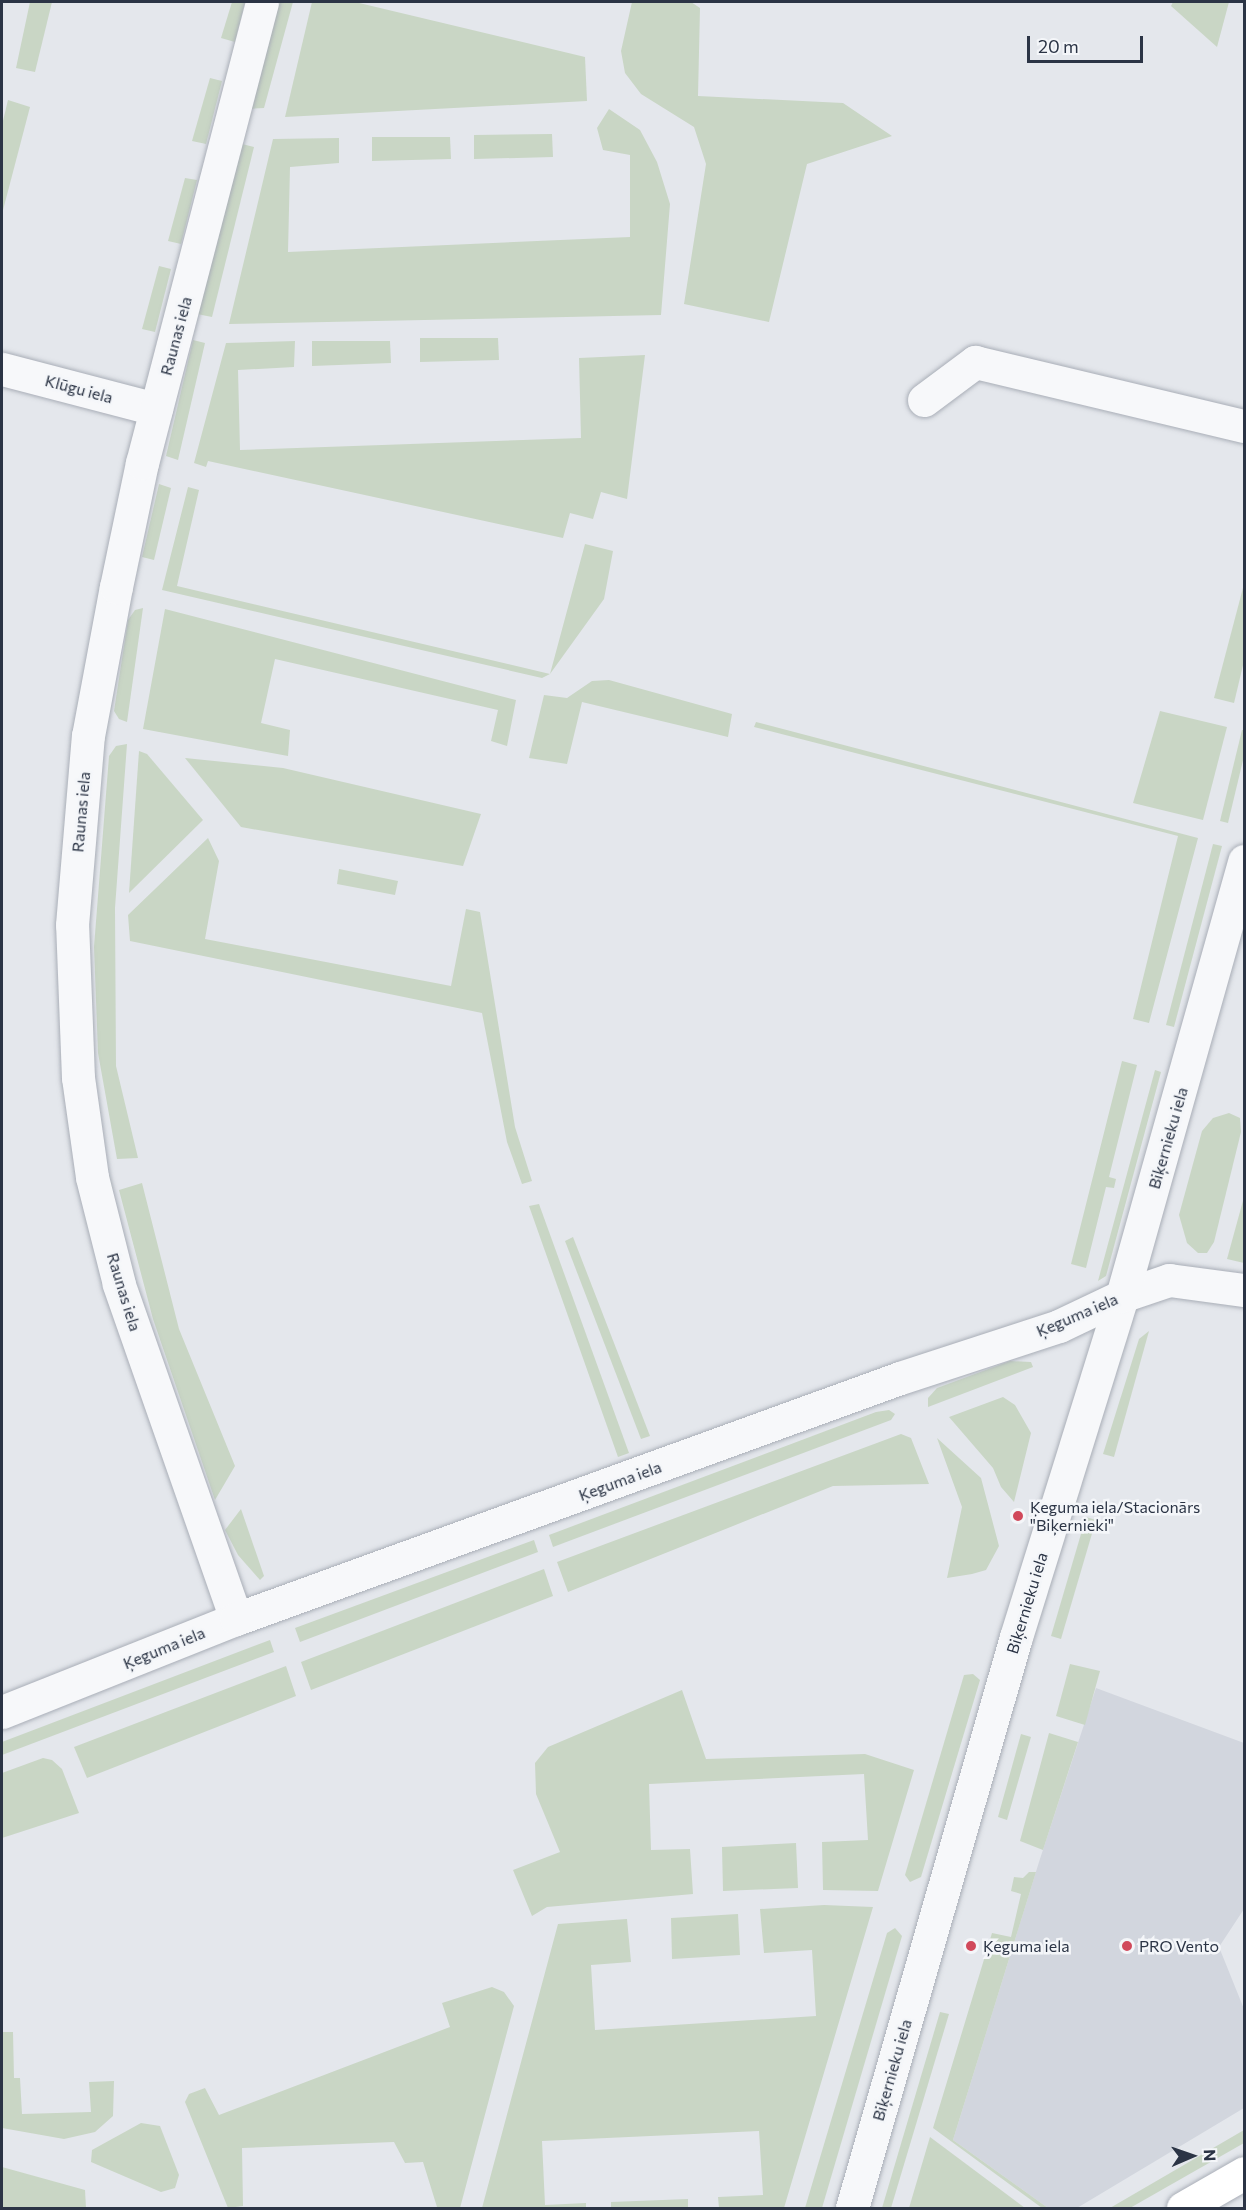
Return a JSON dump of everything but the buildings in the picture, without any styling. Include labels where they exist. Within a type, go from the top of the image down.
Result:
[{"type":"main road","points":[[1183,2208],[1245,2173]]},
{"type":"street","name":"Raunas iela","points":[[236,1619],[119,1284],[92,1177],[78,1078],[72,925],[88,736],[116,587],[156,409],[262,2]]},
{"type":"street","points":[[924,400],[975,362],[1245,426]]},
{"type":"street","name":"Klūgu iela","points":[[2,369],[156,409]]},
{"type":"street","name":"Biķernieku iela","points":[[852,2208],[1016,1637],[1122,1296],[1245,861]]},
{"type":"street","name":"Ķeguma iela","points":[[2,1712],[236,1619],[900,1378],[1059,1326],[1122,1296],[1169,1280],[1245,1290]]},
{"type":"shaded area","points":[[1096,1688],[1244,1743],[1244,1909],[1219,1947],[1244,2009],[1244,2108],[1077,2208],[1048,2208],[953,2140],[1039,1862]]},
{"type":"green space","points":[[30,2],[52,2],[35,72],[16,68]]},
{"type":"green space","points":[[232,2],[245,2],[235,42],[221,38]]},
{"type":"green space","points":[[276,2],[293,2],[264,108],[246,109]]},
{"type":"green space","points":[[312,2],[355,2],[585,57],[587,101],[285,117]]},
{"type":"green space","points":[[632,2],[691,2],[700,8],[698,96],[843,103],[892,136],[807,164],[769,322],[684,304],[706,164],[694,127],[641,94],[625,73],[621,51]]},
{"type":"green space","points":[[1173,2],[1229,2],[1217,47],[1171,6]]},
{"type":"green space","points":[[210,78],[222,81],[206,144],[192,141]]},
{"type":"green space","points":[[8,100],[30,107],[2,214],[2,125]]},
{"type":"green space","points":[[609,109],[640,130],[657,162],[670,204],[661,315],[229,324],[273,139],[339,138],[339,163],[290,167],[288,252],[630,237],[630,155],[603,150],[597,128]]},
{"type":"green space","points":[[552,134],[553,157],[474,159],[474,135]]},
{"type":"green space","points":[[372,137],[450,137],[451,159],[372,161]]},
{"type":"green space","points":[[242,144],[254,147],[212,317],[197,314]]},
{"type":"green space","points":[[185,178],[197,180],[181,244],[168,241]]},
{"type":"green space","points":[[159,266],[171,269],[155,332],[142,329]]},
{"type":"green space","points":[[420,338],[498,338],[499,360],[420,362]]},
{"type":"green space","points":[[193,340],[205,343],[178,460],[166,456]]},
{"type":"green space","points":[[295,341],[294,367],[238,370],[240,450],[581,438],[579,358],[645,355],[627,499],[601,492],[593,519],[570,513],[563,538],[208,461],[206,467],[194,463],[226,343]]},
{"type":"green space","points":[[312,341],[390,341],[391,363],[312,366]]},
{"type":"green space","points":[[159,484],[171,488],[154,560],[142,557]]},
{"type":"green space","points":[[188,487],[199,490],[177,586],[550,674],[542,678],[162,590]]},
{"type":"green space","points":[[585,544],[613,551],[604,599],[550,674]]},
{"type":"green space","points":[[1244,584],[1244,661],[1234,703],[1214,698]]},
{"type":"green space","points":[[143,608],[127,722],[119,719],[114,711],[128,620],[135,610]]},
{"type":"green space","points":[[165,609],[516,700],[507,746],[491,741],[498,710],[275,659],[261,723],[290,730],[288,756],[143,729]]},
{"type":"green space","points":[[609,680],[732,714],[728,737],[582,702],[567,764],[529,758],[544,695],[567,698],[592,681]]},
{"type":"green space","points":[[1160,711],[1227,727],[1203,820],[1133,803]]},
{"type":"green space","points":[[756,722],[1198,838],[1149,1023],[1133,1019],[1178,836],[754,727]]},
{"type":"green space","points":[[1242,730],[1244,730],[1244,756],[1228,823],[1220,821]]},
{"type":"green space","points":[[127,744],[115,908],[116,1066],[138,1158],[117,1159],[98,1053],[94,947],[109,756],[116,746]]},
{"type":"green space","points":[[139,751],[147,754],[203,820],[129,893]]},
{"type":"green space","points":[[185,758],[283,768],[481,814],[463,866],[241,827]]},
{"type":"green space","points":[[208,838],[219,861],[205,939],[451,986],[466,909],[480,912],[515,1127],[532,1181],[522,1184],[507,1142],[482,1013],[130,941],[128,915]]},
{"type":"green space","points":[[1213,844],[1222,846],[1174,1027],[1166,1025]]},
{"type":"green space","points":[[339,869],[398,881],[395,895],[337,884]]},
{"type":"green space","points":[[1122,1061],[1137,1065],[1109,1177],[1116,1179],[1114,1188],[1106,1187],[1086,1268],[1071,1264]]},
{"type":"green space","points":[[1155,1070],[1161,1072],[1106,1276],[1098,1281]]},
{"type":"green space","points":[[1229,1113],[1240,1118],[1241,1132],[1214,1242],[1207,1253],[1198,1253],[1187,1243],[1179,1215],[1202,1131],[1213,1118]]},
{"type":"green space","points":[[142,1183],[179,1329],[235,1466],[215,1500],[153,1319],[119,1190]]},
{"type":"green space","points":[[1244,1197],[1244,1263],[1227,1259]]},
{"type":"green space","points":[[539,1204],[629,1453],[618,1457],[529,1206]]},
{"type":"green space","points":[[573,1237],[650,1436],[641,1439],[565,1241]]},
{"type":"green space","points":[[1149,1331],[1114,1457],[1103,1454],[1139,1339]]},
{"type":"green space","points":[[1010,1361],[1031,1362],[1033,1367],[928,1407],[928,1398],[937,1388]]},
{"type":"green space","points":[[1003,1397],[1015,1405],[1031,1433],[1014,1502],[1001,1487],[993,1468],[949,1417]]},
{"type":"green space","points":[[889,1410],[895,1414],[891,1420],[553,1547],[549,1535],[876,1412]]},
{"type":"green space","points":[[901,1434],[911,1438],[929,1484],[833,1486],[568,1592],[557,1562]]},
{"type":"green space","points":[[937,1438],[981,1478],[999,1546],[986,1570],[947,1578],[962,1507]]},
{"type":"green space","points":[[241,1509],[264,1576],[260,1580],[238,1555],[225,1530]]},
{"type":"green space","points":[[1086,1517],[1096,1520],[1061,1639],[1051,1636]]},
{"type":"green space","points":[[534,1540],[538,1552],[300,1642],[295,1628]]},
{"type":"green space","points":[[544,1569],[553,1596],[311,1690],[301,1662]]},
{"type":"green space","points":[[270,1640],[274,1652],[2,1755],[2,1742]]},
{"type":"green space","points":[[1070,1664],[1100,1671],[1085,1725],[1056,1716]]},
{"type":"green space","points":[[286,1666],[296,1696],[87,1778],[74,1747]]},
{"type":"green space","points":[[973,1674],[980,1680],[921,1877],[910,1882],[905,1875],[964,1675]]},
{"type":"green space","points":[[682,1690],[706,1759],[865,1754],[914,1770],[878,1891],[823,1890],[822,1842],[868,1840],[864,1774],[649,1784],[651,1850],[690,1849],[693,1894],[547,1907],[532,1916],[513,1870],[560,1852],[536,1794],[535,1763],[548,1747]]},
{"type":"green space","points":[[1049,1733],[1078,1742],[1043,1850],[1020,1841]]},
{"type":"green space","points":[[1021,1734],[1031,1737],[1007,1820],[998,1817]]},
{"type":"green space","points":[[43,1758],[52,1760],[62,1769],[79,1813],[2,1838],[2,1773]]},
{"type":"green space","points":[[796,1843],[798,1888],[723,1891],[722,1847]]},
{"type":"green space","points":[[1029,1872],[1036,1872],[953,2140],[1048,2208],[1042,2208],[933,2128],[992,1933],[1011,1937],[1021,1894],[1011,1891],[1014,1877],[1023,1878]]},
{"type":"green space","points":[[824,1905],[873,1907],[784,2208],[719,2208],[718,2197],[763,2195],[759,2131],[542,2141],[545,2205],[586,2203],[586,2208],[482,2208],[558,1924],[627,1919],[631,1962],[591,1965],[595,2030],[816,2016],[812,1950],[764,1953],[760,1909]]},
{"type":"green space","points":[[738,1914],[740,1955],[672,1959],[671,1918]]},
{"type":"green space","points":[[895,1928],[902,1936],[822,2208],[805,2208],[887,1933]]},
{"type":"green space","points":[[492,1987],[504,1992],[514,2006],[460,2208],[437,2207],[423,2162],[405,2163],[394,2142],[242,2148],[243,2206],[228,2208],[185,2102],[189,2094],[205,2088],[219,2115],[450,2027],[442,2003]]},
{"type":"green space","points":[[940,2012],[949,2014],[891,2208],[882,2208]]},
{"type":"green space","points":[[2,2032],[13,2032],[14,2078],[20,2078],[22,2114],[91,2112],[89,2082],[114,2081],[113,2116],[95,2132],[64,2139],[2,2128]]},
{"type":"green space","points":[[141,2123],[160,2126],[179,2175],[175,2188],[161,2192],[91,2162],[92,2150]]},
{"type":"green space","points":[[1244,2130],[1244,2143],[1130,2208],[1110,2208]]},
{"type":"green space","points":[[930,2137],[1025,2208],[909,2208]]},
{"type":"green space","points":[[2,2167],[85,2190],[86,2208],[2,2208]]},
{"type":"green space","points":[[688,2199],[688,2208],[611,2208],[611,2202]]},
{"type":"place","name":"Ķeguma iela/Stacionārs \"Biķernieki\"","points":[[1018,1516]]},
{"type":"place","name":"Ķeguma iela","points":[[971,1946]]},
{"type":"place","name":"PRO Vento","points":[[1127,1946]]}]
